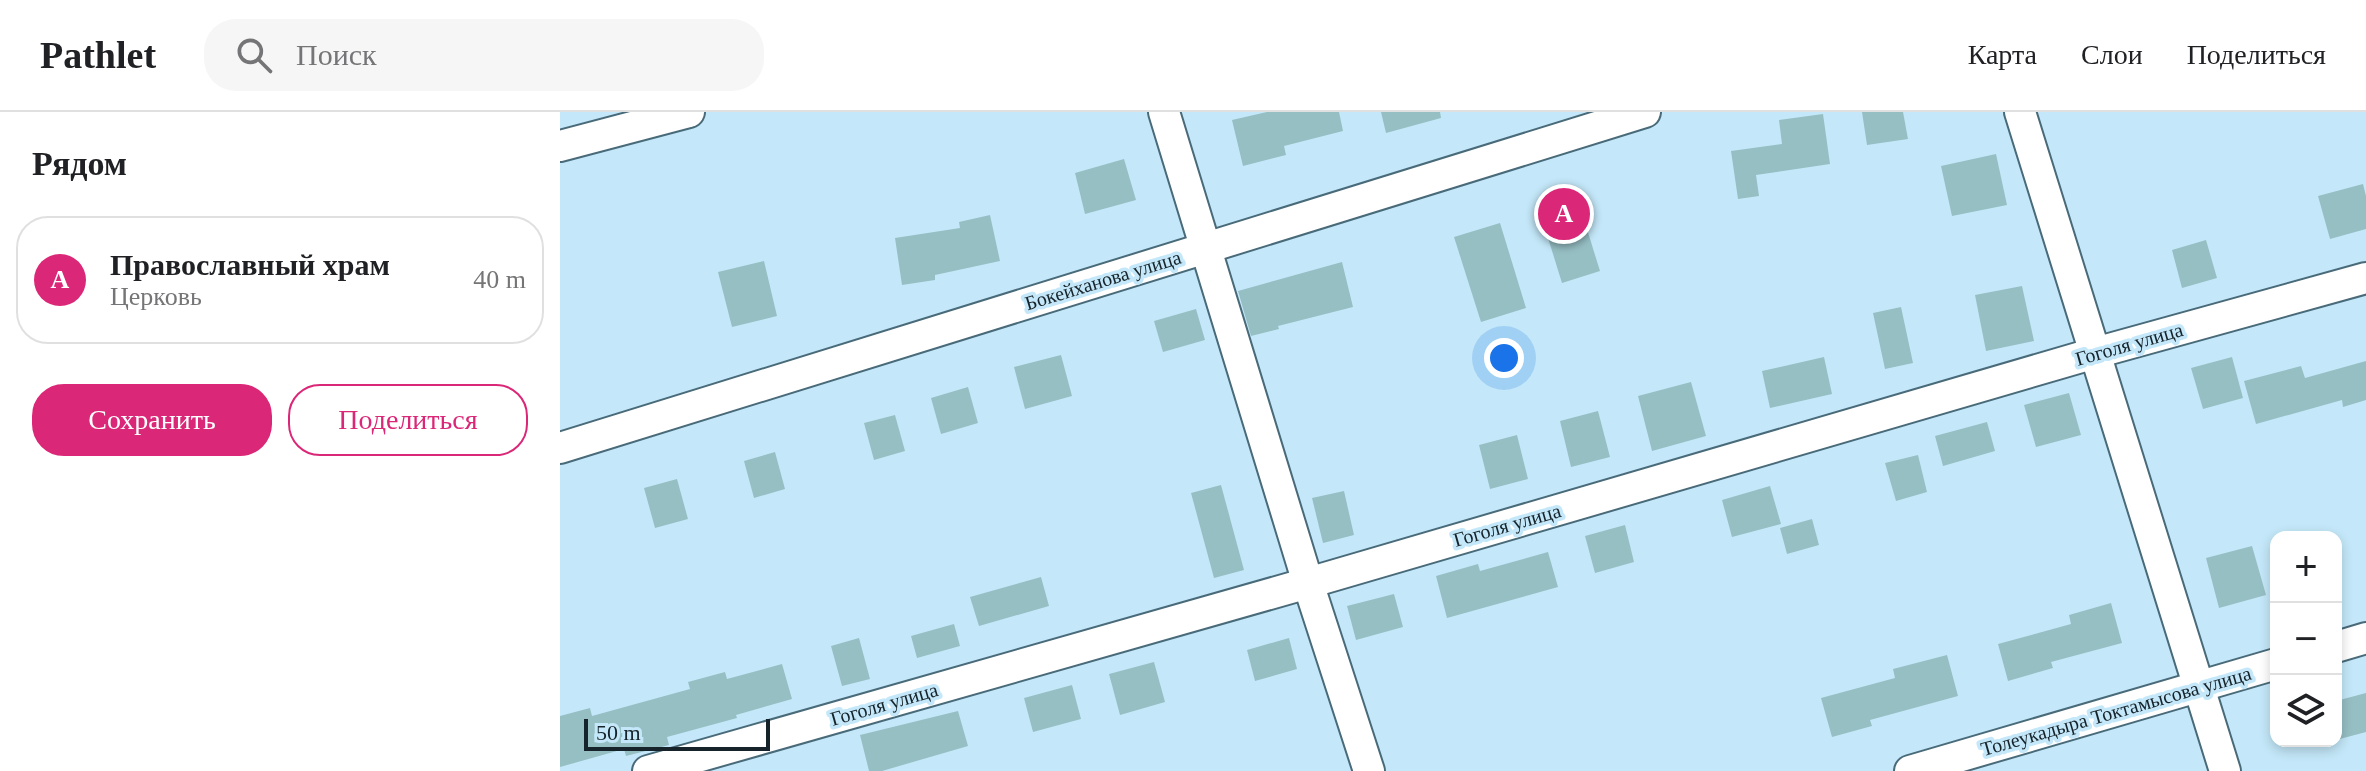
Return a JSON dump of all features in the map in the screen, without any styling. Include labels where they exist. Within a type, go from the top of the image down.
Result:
[{"type":"street","points":[[560,146],[689,112]]},
{"type":"street","points":[[1164,112],[1308,583],[1369,771]]},
{"type":"street","name":"Бокейханова улица","points":[[560,448],[1645,112]]},
{"type":"street","points":[[2020,112],[2225,771]]},
{"type":"street","name":"Гоголя улица","points":[[648,771],[1308,583],[2095,353],[2366,278]]},
{"type":"street","points":[[2342,645],[2366,638]]},
{"type":"street","name":"Толеукадыра Токтамысова улица","points":[[1910,771],[2270,666]]},
{"type":"building","points":[[1267,112],[1339,112],[1343,131],[1284,146],[1286,155],[1243,166],[1232,120]]},
{"type":"building","points":[[1381,112],[1440,112],[1441,118],[1386,133]]},
{"type":"building","points":[[1862,112],[1903,112],[1908,139],[1867,145]]},
{"type":"building","points":[[1823,114],[1830,164],[1756,175],[1759,196],[1738,199],[1731,151],[1782,144],[1779,120]]},
{"type":"building","points":[[1996,154],[2007,205],[1952,216],[1941,166]]},
{"type":"building","points":[[1124,159],[1136,200],[1085,214],[1075,173]]},
{"type":"building","points":[[2363,184],[2366,229],[2330,239],[2318,196]]},
{"type":"building","points":[[1577,197],[1600,271],[1562,283],[1539,209]]},
{"type":"building","points":[[990,215],[1000,261],[935,275],[935,280],[902,285],[895,238],[960,228],[959,222]]},
{"type":"building","points":[[1500,223],[1526,308],[1481,322],[1454,237]]},
{"type":"building","points":[[2206,240],[2217,278],[2182,288],[2172,250]]},
{"type":"building","points":[[764,261],[777,316],[732,327],[718,272]]},
{"type":"building","points":[[1342,262],[1353,307],[1251,336],[1238,291]]},
{"type":"building","points":[[2022,286],[2034,341],[1986,351],[1975,295]]},
{"type":"building","points":[[1901,307],[1913,363],[1885,369],[1873,313]]},
{"type":"building","points":[[1196,309],[1205,340],[1163,352],[1154,321]]},
{"type":"building","points":[[1061,355],[1072,396],[1025,409],[1014,367]]},
{"type":"building","points":[[1824,357],[1832,394],[1770,408],[1762,371]]},
{"type":"building","points":[[2232,357],[2243,398],[2203,409],[2191,368]]},
{"type":"building","points":[[2366,361],[2366,400],[2343,407],[2342,400],[2256,424],[2244,381],[2301,366],[2305,378]]},
{"type":"building","points":[[1691,382],[1706,436],[1652,451],[1638,396]]},
{"type":"building","points":[[968,387],[978,423],[941,434],[931,398]]},
{"type":"building","points":[[2069,393],[2081,435],[2036,447],[2024,405]]},
{"type":"building","points":[[1598,411],[1610,457],[1571,467],[1560,421]]},
{"type":"building","points":[[895,415],[905,451],[874,460],[864,423]]},
{"type":"building","points":[[1987,422],[1995,451],[1943,466],[1935,436]]},
{"type":"building","points":[[1517,435],[1528,479],[1490,489],[1479,445]]},
{"type":"building","points":[[775,452],[785,489],[754,498],[744,461]]},
{"type":"building","points":[[1918,455],[1927,492],[1896,501],[1885,463]]},
{"type":"building","points":[[677,479],[688,519],[655,528],[644,488]]},
{"type":"building","points":[[1221,485],[1244,570],[1214,578],[1191,493]]},
{"type":"building","points":[[1770,486],[1781,524],[1732,537],[1722,500]]},
{"type":"building","points":[[1344,491],[1354,535],[1323,543],[1312,498]]},
{"type":"building","points":[[1812,519],[1819,545],[1787,554],[1780,528]]},
{"type":"building","points":[[1625,525],[1634,562],[1595,573],[1585,536]]},
{"type":"building","points":[[2252,546],[2266,595],[2219,608],[2206,558]]},
{"type":"building","points":[[1548,552],[1558,587],[1447,618],[1436,576],[1478,564],[1480,571]]},
{"type":"building","points":[[1041,577],[1049,606],[979,626],[970,597]]},
{"type":"building","points":[[1394,594],[1403,627],[1356,640],[1347,606]]},
{"type":"building","points":[[2111,603],[2122,643],[2051,662],[2053,668],[2008,681],[1998,644],[2071,624],[2069,615]]},
{"type":"building","points":[[954,624],[960,646],[917,658],[911,636]]},
{"type":"building","points":[[859,638],[870,679],[842,686],[831,646]]},
{"type":"building","points":[[1289,638],[1297,669],[1255,681],[1247,650]]},
{"type":"building","points":[[1947,655],[1958,696],[1870,720],[1872,726],[1832,737],[1821,698],[1895,678],[1893,669]]},
{"type":"building","points":[[1154,662],[1165,702],[1120,715],[1109,674]]},
{"type":"building","points":[[782,664],[792,699],[667,737],[669,745],[626,756],[624,749],[560,767],[560,716],[590,708],[592,716],[690,689],[688,682],[725,672],[727,679]]},
{"type":"building","points":[[1072,685],[1081,719],[1033,732],[1024,698]]},
{"type":"building","points":[[2366,693],[2366,732],[2342,738],[2342,699]]},
{"type":"building","points":[[958,711],[968,746],[882,771],[869,771],[860,735]]},
{"type":"place","name":"Православный храм","points":[[1564,214]]}]
